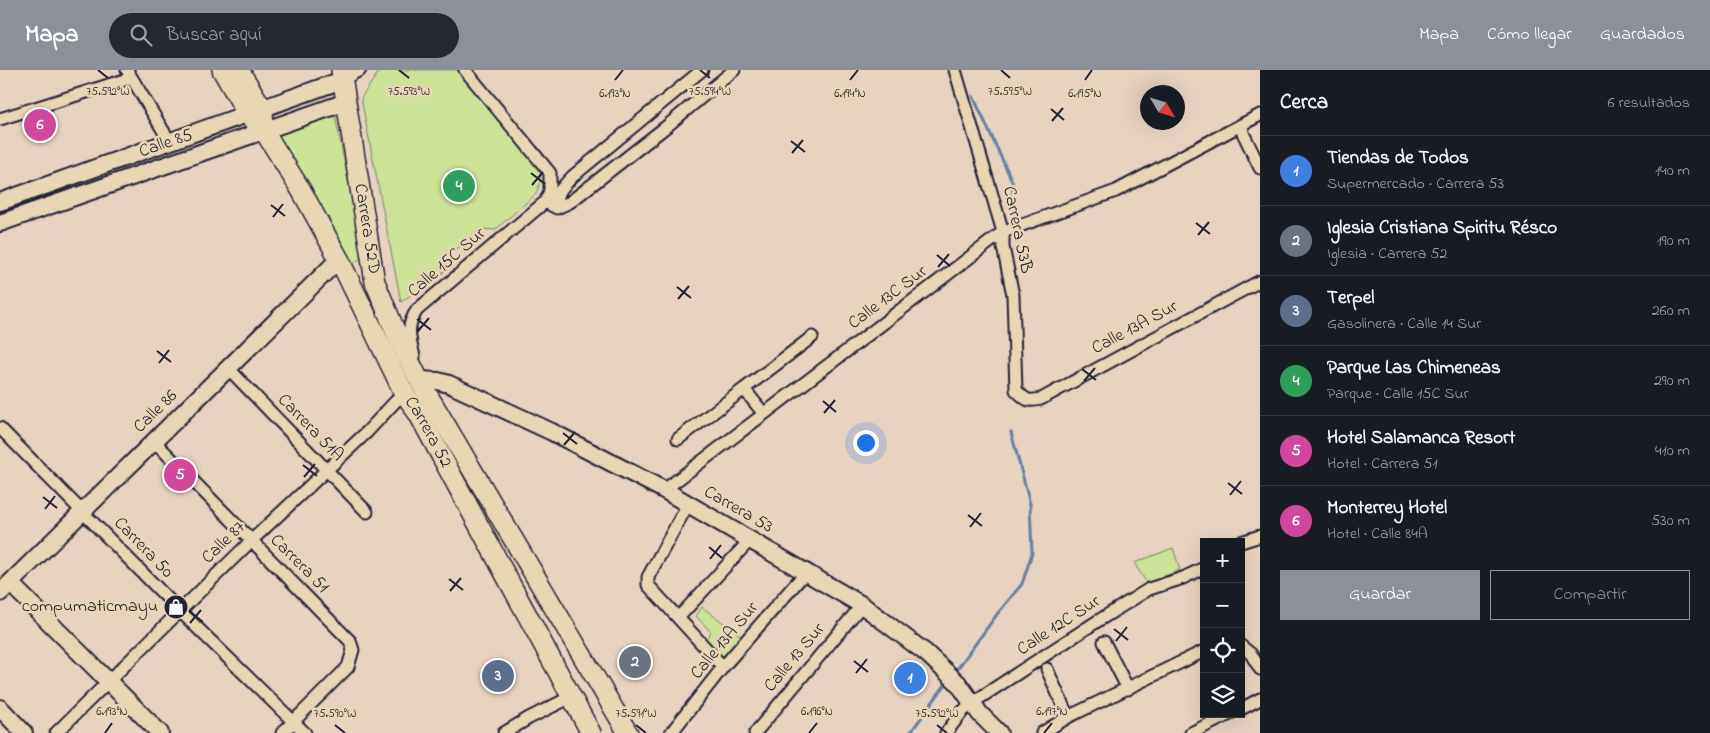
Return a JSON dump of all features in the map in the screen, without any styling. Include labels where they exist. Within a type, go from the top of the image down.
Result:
[{"type":"main road","name":"Carrera 52","points":[[222,70],[255,112]]},
{"type":"main road","name":"Carrera 52","points":[[239,70],[264,131],[301,190],[411,386],[419,416],[591,733]]},
{"type":"main road","name":"Carrera 52D","points":[[342,75],[376,282],[399,340],[411,386]]},
{"type":"main road","name":"Carrera 52","points":[[411,386],[434,404],[628,733]]},
{"type":"street","points":[[342,75],[360,70]]},
{"type":"street","points":[[465,70],[550,173],[557,177],[573,176]]},
{"type":"street","points":[[557,208],[556,197],[573,176],[702,70]]},
{"type":"street","points":[[557,208],[570,202],[667,126],[734,70]]},
{"type":"street","name":"Carrera 53B","points":[[955,70],[1004,232],[1003,247],[1014,295],[1016,390],[1025,399]]},
{"type":"street","points":[[0,119],[129,74],[170,142]]},
{"type":"street","name":"Calle 85","points":[[0,202],[255,112],[342,75]]},
{"type":"street","name":"Calle 85","points":[[0,223],[346,102]]},
{"type":"street","name":"Calle 13C Sur","points":[[664,490],[1004,232],[1116,191],[1260,115]]},
{"type":"street","points":[[1242,125],[1243,133],[1260,168]]},
{"type":"street","points":[[550,173],[550,191],[545,202],[557,208]]},
{"type":"street","name":"Calle 15C Sur","points":[[411,386],[408,332],[417,310],[545,202]]},
{"type":"street","name":"Calle 86","points":[[5,588],[339,259]]},
{"type":"street","name":"Calle 13A Sur","points":[[1025,399],[1033,401],[1042,399],[1260,281]]},
{"type":"street","points":[[678,439],[812,337]]},
{"type":"street","name":"Carrera 51A","points":[[229,369],[367,512]]},
{"type":"street","name":"Carrera 53","points":[[411,386],[444,382],[468,392],[552,432],[664,490],[806,572],[862,605],[926,652],[952,677],[980,714],[1000,733]]},
{"type":"street","name":"Calle 87","points":[[56,733],[251,541],[367,432],[411,386]]},
{"type":"street","points":[[744,389],[764,414]]},
{"type":"street","name":"Carrera 50","points":[[2,434],[83,512],[304,733]]},
{"type":"street","name":"Carrera 51","points":[[154,440],[350,641],[353,650],[348,667],[293,722]]},
{"type":"street","points":[[688,504],[648,577],[648,585],[723,668]]},
{"type":"street","points":[[1245,540],[1260,536]]},
{"type":"street","points":[[678,618],[750,540]]},
{"type":"street","name":"Calle 12C Sur","points":[[946,733],[962,712],[972,703],[1093,624],[1149,589],[1183,578],[1200,570]]},
{"type":"street","name":"Calle 13A Sur","points":[[671,733],[723,668],[806,572]]},
{"type":"street","points":[[5,588],[108,681],[160,733]]},
{"type":"street","name":"Calle 13 Sur","points":[[755,733],[862,605]]},
{"type":"street","points":[[1104,642],[1128,689]]},
{"type":"street","points":[[1245,650],[1259,665]]},
{"type":"street","points":[[1042,733],[1068,717],[1200,653]]},
{"type":"street","points":[[1047,669],[1068,717]]},
{"type":"street","points":[[504,733],[570,697]]},
{"type":"street","points":[[1245,707],[1260,700]]},
{"type":"street","points":[[0,708],[24,733]]},
{"type":"street","points":[[1191,733],[1222,718]]},
{"type":"street","points":[[282,733],[293,722]]},
{"type":"green space","points":[[380,70],[457,70],[540,165],[541,178],[536,194],[495,230],[481,229],[448,256],[443,273],[401,302],[361,98]]},
{"type":"green space","points":[[334,110],[363,256],[352,265],[276,130]]},
{"type":"green space","points":[[98,174],[101,184],[0,219],[0,208]]},
{"type":"green space","points":[[1173,548],[1180,570],[1147,583],[1134,563]]},
{"type":"green space","points":[[702,607],[745,639],[726,663],[706,639],[711,632],[696,616]]},
{"type":"waterway","points":[[973,96],[1012,181],[1014,215]]},
{"type":"waterway","points":[[955,672],[998,613],[1022,584],[1032,553],[1030,504],[1011,432]]},
{"type":"waterway","points":[[910,733],[948,681]]},
{"type":"place","name":"Monterrey Hotel","points":[[40,125]]},
{"type":"place","name":"Parque Las Chimeneas","points":[[459,186]]},
{"type":"place","name":"Hotel Salamanca Resort","points":[[180,475]]},
{"type":"place","name":"compumaticmayu","points":[[176,607]]},
{"type":"place","name":"Iglesia Cristiana Spiritu Résco","points":[[635,662]]},
{"type":"place","name":"Terpel","points":[[498,676]]},
{"type":"place","name":"Tiendas de Todos","points":[[910,678]]}]
